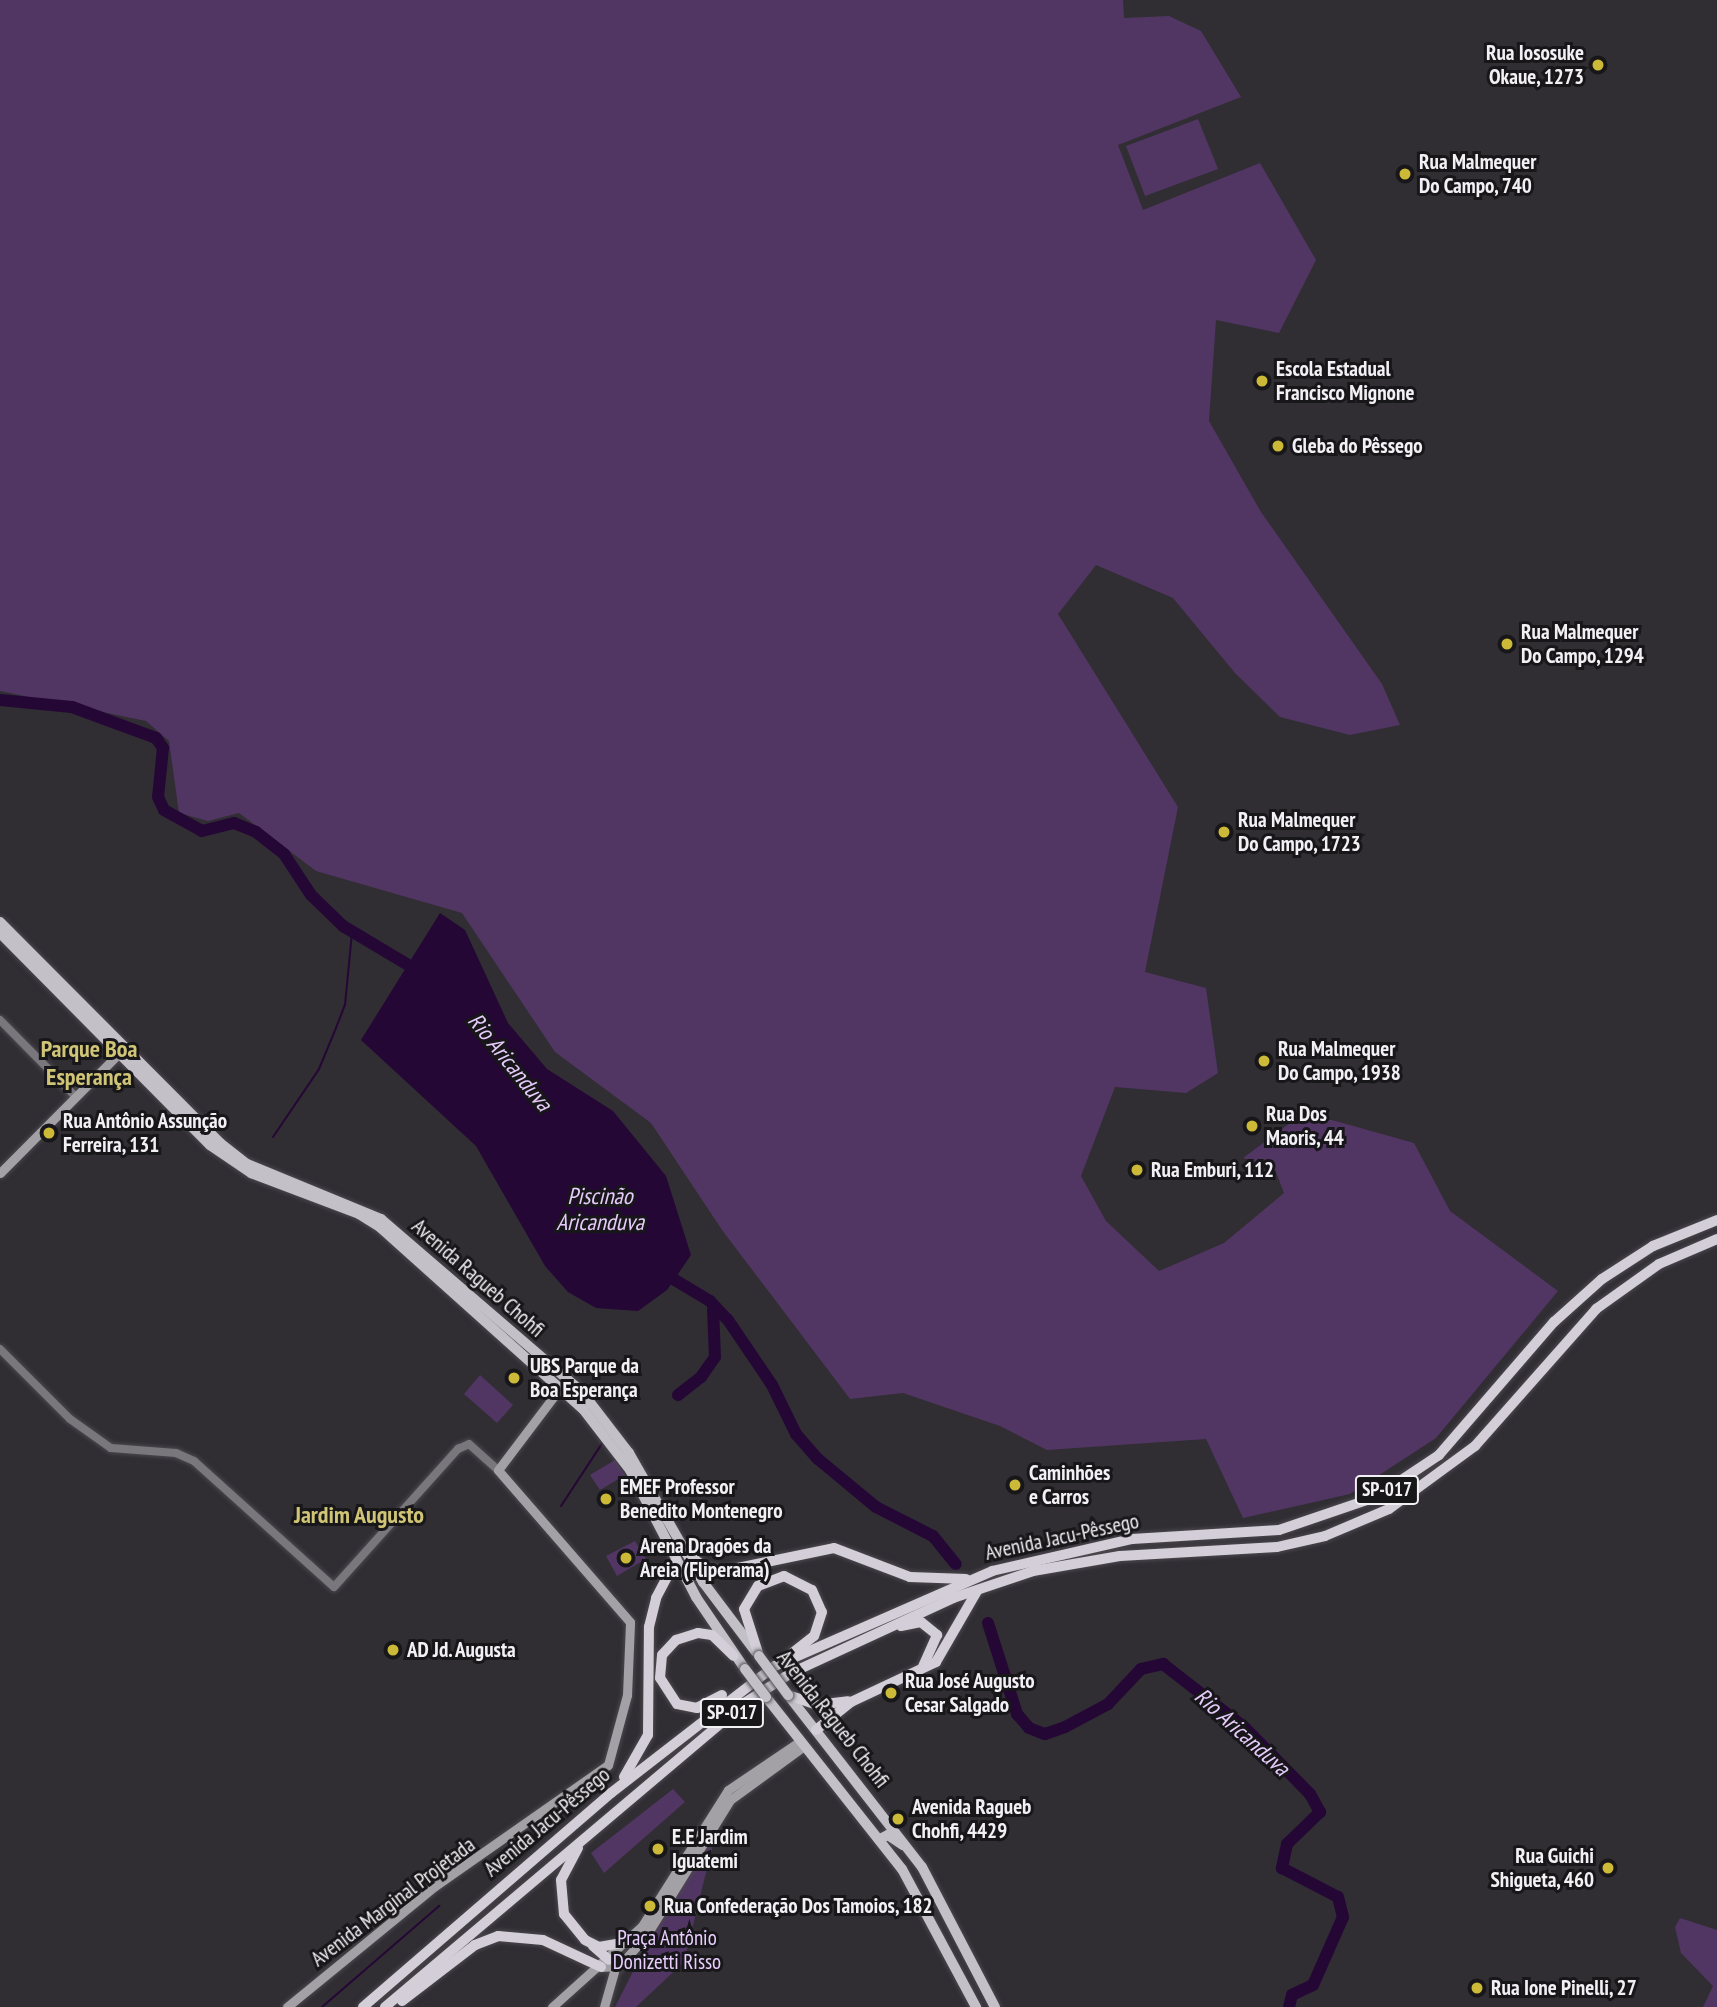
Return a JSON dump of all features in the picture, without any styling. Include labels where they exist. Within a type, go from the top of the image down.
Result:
[{"type":"highway","name":"Avenida Jacu-Pêssego","points":[[363,2007],[611,1793],[735,1692],[786,1660],[968,1579],[1118,1541],[1279,1530],[1376,1497],[1439,1455],[1554,1322],[1602,1279],[1674,1235],[1717,1220]]},
{"type":"highway","name":"Avenida Jacu-Pêssego","points":[[388,2007],[595,1828],[758,1693],[888,1627],[979,1588],[1085,1560],[1277,1547],[1325,1536],[1389,1509],[1475,1446],[1596,1309],[1660,1264],[1717,1239]]},
{"type":"highway","points":[[683,1550],[704,1567],[723,1571],[834,1548],[910,1577],[968,1579]]},
{"type":"highway","points":[[611,1793],[648,1735],[649,1627],[656,1598],[676,1560]]},
{"type":"highway","points":[[759,1656],[744,1609],[758,1586],[784,1576],[812,1590],[822,1612],[814,1636],[786,1660]]},
{"type":"highway","points":[[816,1730],[851,1702],[942,1656],[958,1615],[979,1588]]},
{"type":"highway","points":[[888,1627],[921,1622],[933,1630],[938,1642],[923,1666]]},
{"type":"highway","points":[[734,1656],[712,1635],[698,1633],[668,1646],[659,1666],[663,1687],[686,1708],[735,1692]]},
{"type":"highway","points":[[788,1695],[817,1705],[851,1702]]},
{"type":"highway","points":[[595,1828],[570,1858],[560,1887],[564,1914],[609,1965]]},
{"type":"highway","points":[[388,2007],[475,1945],[498,1936],[543,1940],[609,1965]]},
{"type":"highway","points":[[585,1940],[609,1948],[628,1942]]},
{"type":"main road","name":"Avenida Ragueb Chohfi","points":[[0,922],[122,1051],[247,1164],[347,1201],[389,1225],[597,1409],[644,1477],[683,1550],[788,1695],[908,1847],[936,1889],[995,2007]]},
{"type":"main road","name":"Avenida Ragueb Chohfi","points":[[0,933],[238,1166],[381,1228],[560,1388],[623,1460],[676,1560],[734,1656],[880,1839],[915,1888],[976,2007]]},
{"type":"main road","points":[[0,1173],[122,1051]]},
{"type":"main road","points":[[498,1470],[560,1388],[570,1387],[597,1409]]},
{"type":"main road","name":"Avenida Marginal Projetada","points":[[287,2007],[435,1886],[603,1772],[627,1695],[630,1622],[498,1470]]},
{"type":"main road","points":[[604,2007],[609,1965],[628,1942],[728,1790],[802,1743]]},
{"type":"main road","points":[[552,2007],[646,1936],[730,1800],[802,1743]]},
{"type":"main road","points":[[880,1839],[888,1835],[908,1847]]},
{"type":"street","points":[[0,1020],[76,1097]]},
{"type":"street","points":[[0,1349],[97,1440],[120,1451],[176,1452],[194,1461],[334,1587],[458,1449],[469,1444],[498,1470]]},
{"type":"green space","points":[[0,0],[1123,0],[1124,18],[1169,16],[1201,31],[1241,97],[1118,145],[1143,210],[1260,163],[1316,260],[1279,333],[1216,320],[1209,421],[1261,512],[1382,684],[1400,725],[1350,735],[1280,717],[1235,673],[1173,598],[1096,565],[1058,614],[1178,807],[1145,972],[1206,988],[1218,1073],[1186,1093],[1115,1087],[1081,1176],[1106,1221],[1159,1271],[1224,1243],[1284,1193],[1274,1167],[1243,1158],[1294,1120],[1332,1120],[1414,1143],[1450,1211],[1558,1291],[1436,1438],[1350,1494],[1243,1518],[1206,1439],[1047,1450],[1000,1426],[903,1393],[850,1399],[722,1230],[651,1123],[555,1052],[462,913],[316,871],[239,813],[208,821],[179,813],[169,741],[146,721],[0,691]]},
{"type":"green space","points":[[1198,119],[1218,169],[1145,196],[1126,146]]},
{"type":"green space","points":[[480,1375],[513,1405],[497,1423],[464,1394]]},
{"type":"green space","points":[[615,1460],[625,1475],[600,1490],[590,1475]]},
{"type":"green space","name":"Arena Dragões da Areia (Fliperama)","points":[[635,1541],[646,1559],[617,1576],[606,1556]]},
{"type":"green space","points":[[673,1789],[685,1802],[604,1873],[591,1853]]},
{"type":"green space","name":"Praça Antônio Donizetti Risso","points":[[717,1828],[684,1962],[636,2007],[615,2007],[655,1928]]},
{"type":"green space","points":[[1680,1918],[1717,1930],[1717,2007],[1703,2007],[1713,1986],[1681,1953],[1675,1927]]},
{"type":"water","name":"Piscinão Aricanduva","points":[[440,913],[465,930],[508,1023],[547,1069],[613,1111],[666,1176],[691,1255],[667,1290],[638,1311],[596,1308],[568,1292],[545,1266],[476,1146],[361,1040]]},
{"type":"waterway","name":"Rio Aricanduva","points":[[0,700],[72,707],[156,738],[163,748],[158,797],[164,810],[202,831],[234,823],[256,832],[284,854],[311,895],[343,926],[420,972]]},
{"type":"waterway","points":[[273,1137],[319,1069],[345,1005],[352,932]]},
{"type":"waterway","name":"Rio Aricanduva","points":[[660,1271],[710,1301],[728,1320],[772,1385],[796,1434],[818,1459],[876,1507],[933,1536],[956,1564]]},
{"type":"waterway","points":[[678,1395],[701,1377],[715,1357],[713,1309]]},
{"type":"waterway","points":[[561,1506],[603,1442]]},
{"type":"waterway","name":"Rio Aricanduva","points":[[988,1623],[1017,1714],[1029,1728],[1045,1734],[1065,1727],[1108,1704],[1141,1669],[1163,1664],[1244,1727],[1310,1794],[1320,1812],[1287,1844],[1282,1868],[1338,1897],[1343,1917],[1313,1985],[1292,1995],[1289,2007]]},
{"type":"waterway","points":[[322,2007],[439,1906]]},
{"type":"place","name":"Rua Iososuke Okaue, 1273","points":[[1598,65]]},
{"type":"place","name":"Rua Malmequer Do Campo, 740","points":[[1405,174]]},
{"type":"place","name":"Escola Estadual Francisco Mignone","points":[[1262,381]]},
{"type":"place","name":"Gleba do Pêssego","points":[[1278,446]]},
{"type":"place","name":"Rua Malmequer Do Campo, 1294","points":[[1507,644]]},
{"type":"place","name":"Rua Malmequer Do Campo, 1723","points":[[1224,832]]},
{"type":"place","name":"Rua Malmequer Do Campo, 1938","points":[[1264,1061]]},
{"type":"place","name":"Rua Dos Maoris, 44","points":[[1252,1126]]},
{"type":"place","name":"Rua Antônio Assunção Ferreira, 131","points":[[49,1133]]},
{"type":"place","name":"Rua Emburi, 112","points":[[1137,1170]]},
{"type":"place","name":"UBS Parque da Boa Esperança","points":[[514,1378]]},
{"type":"place","name":"Caminhões e Carros","points":[[1015,1485]]},
{"type":"place","name":"EMEF Professor Benedito Montenegro","points":[[606,1499]]},
{"type":"place","name":"Arena Dragões da Areia (Fliperama)","points":[[626,1558]]},
{"type":"place","name":"AD Jd. Augusta","points":[[393,1650]]},
{"type":"place","name":"Rua José Augusto Cesar Salgado","points":[[891,1693]]},
{"type":"place","name":"Avenida Ragueb Chohfi, 4429","points":[[898,1819]]},
{"type":"place","name":"E.E Jardim Iguatemi","points":[[658,1849]]},
{"type":"place","name":"Rua Guichi Shigueta, 460","points":[[1608,1868]]},
{"type":"place","name":"Rua Confederação Dos Tamoios, 182","points":[[650,1906]]},
{"type":"place","name":"Rua Ione Pinelli, 27","points":[[1477,1988]]},
{"type":"district","name":"Parque Boa Esperança","points":[[89,1063]]},
{"type":"district","name":"Jardim Augusto","points":[[359,1515]]}]
